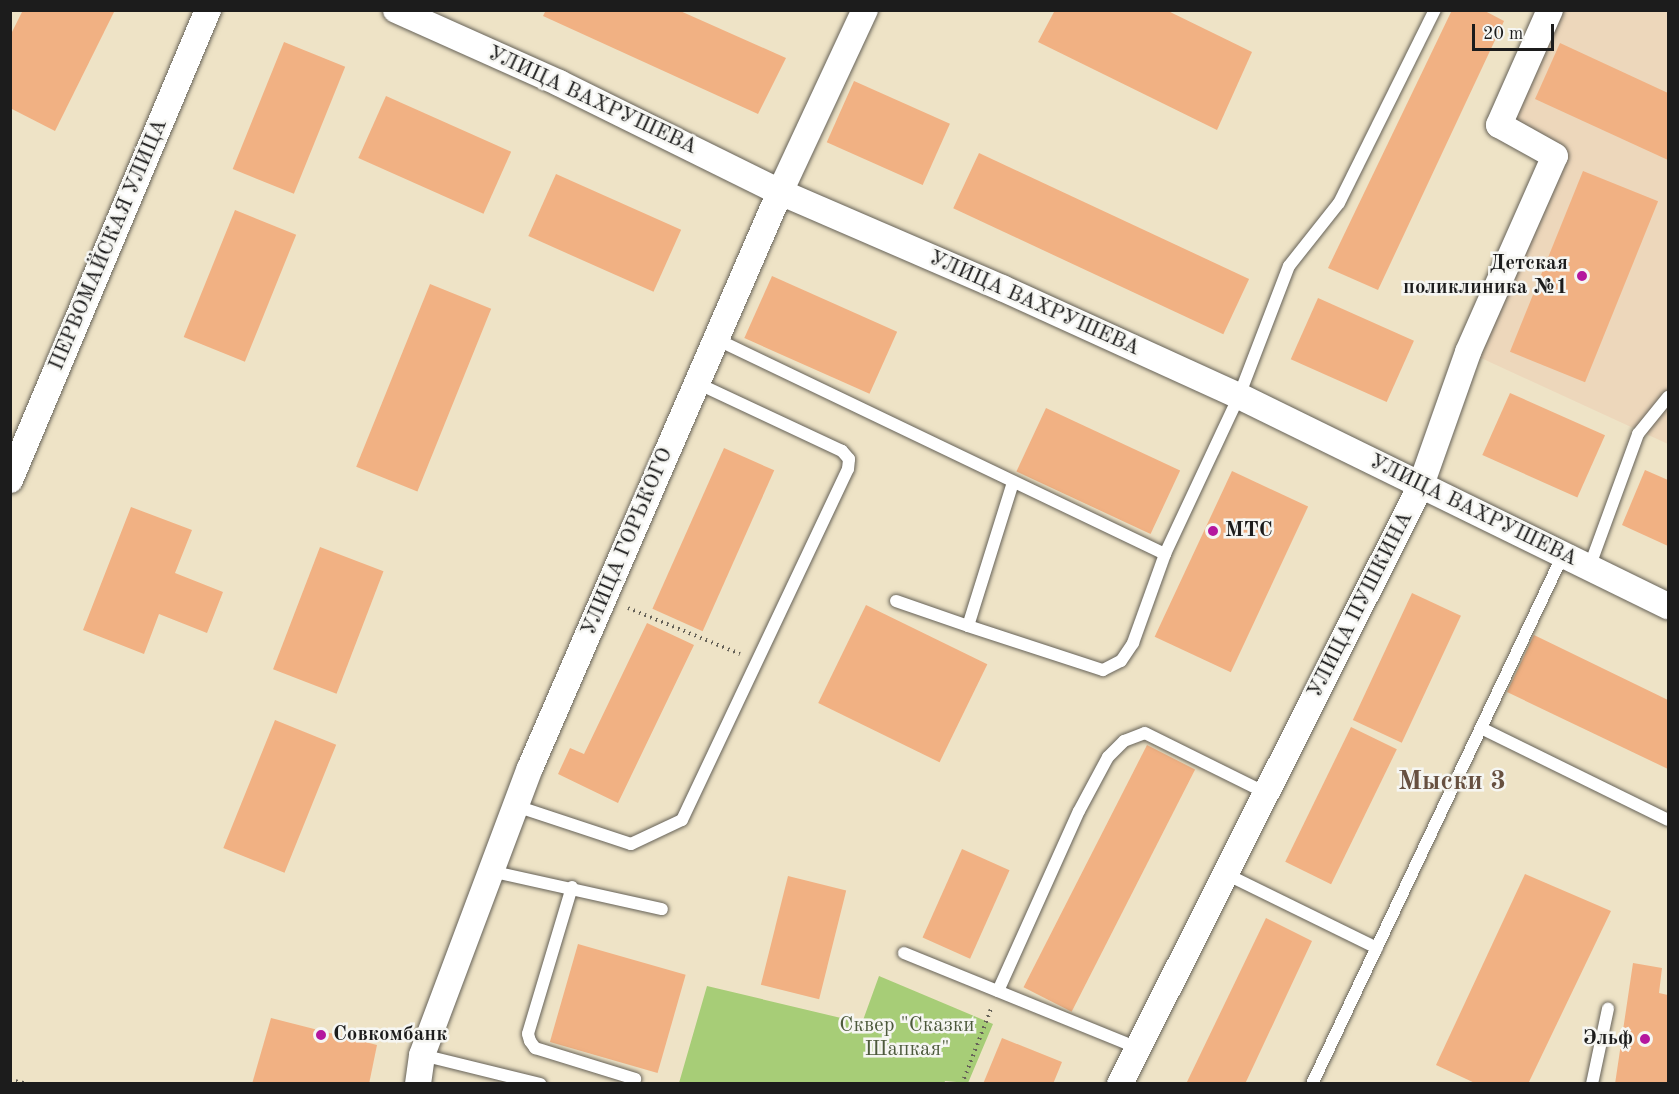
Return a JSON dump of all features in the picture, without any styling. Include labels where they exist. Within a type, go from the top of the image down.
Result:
[{"type":"street","name":"ПЕРВОМАЙСКАЯ УЛИЦА","points":[[10,480],[207,10]]},
{"type":"street","name":"УЛИЦА ВАХРУШЕВА","points":[[396,10],[559,83],[780,192],[1002,288],[1239,396],[1668,606]]},
{"type":"street","name":"УЛИЦА ГОРЬКОГО","points":[[418,1083],[422,1054],[516,806],[780,192],[866,10]]},
{"type":"street","name":"УЛИЦА ПУШКИНА","points":[[1120,1083],[1421,485],[1468,352],[1555,156],[1499,125],[1550,10]]},
{"type":"lane","points":[[896,601],[1103,670],[1121,661],[1133,643],[1165,554],[1239,396],[1289,266],[1339,202],[1435,10]]},
{"type":"lane","points":[[716,339],[1165,554]]},
{"type":"lane","points":[[516,806],[631,844],[682,820],[848,469],[849,459],[842,452],[697,383]]},
{"type":"lane","points":[[1589,568],[1638,434],[1666,404]]},
{"type":"lane","points":[[968,626],[1013,482]]},
{"type":"lane","points":[[1312,1083],[1563,555]]},
{"type":"lane","points":[[1481,728],[1668,820]]},
{"type":"lane","points":[[998,991],[1079,811],[1108,757],[1124,741],[1145,733],[1266,794]]},
{"type":"lane","points":[[490,872],[572,887],[662,909]]},
{"type":"lane","points":[[1226,874],[1377,948]]},
{"type":"lane","points":[[572,887],[528,1034],[530,1041],[535,1048],[635,1079]]},
{"type":"lane","points":[[904,953],[1138,1048]]},
{"type":"lane","points":[[1592,1083],[1608,1009]]},
{"type":"lane","points":[[422,1054],[540,1083]]},
{"type":"path","points":[[604,598],[758,661]]},
{"type":"path","points":[[962,1083],[998,991]]},
{"type":"path","points":[[10,1080],[28,1083]]},
{"type":"shaded area","points":[[1550,11],[1668,11],[1668,444],[1468,352],[1554,156],[1499,125]]},
{"type":"green space","name":"Сквер \"Сказки Шапкая\"","points":[[879,976],[993,1024],[968,1083],[945,1081],[944,1084],[679,1083],[707,986],[862,1023]]},
{"type":"building","points":[[23,10],[115,10],[55,131],[10,108],[10,36]]},
{"type":"building","points":[[546,10],[678,10],[786,58],[758,114],[543,16]]},
{"type":"building","points":[[1055,10],[1166,10],[1252,52],[1217,130],[1038,42]]},
{"type":"building","points":[[1452,10],[1483,10],[1504,21],[1378,290],[1328,268]]},
{"type":"building","points":[[284,42],[345,67],[294,194],[233,169]]},
{"type":"building","points":[[1560,43],[1668,93],[1668,160],[1535,99]]},
{"type":"building","points":[[854,81],[950,124],[923,185],[827,142]]},
{"type":"building","points":[[386,96],[511,152],[483,214],[358,158]]},
{"type":"building","points":[[979,153],[1249,279],[1223,334],[953,208]]},
{"type":"building","name":"Детская поликлиника №1","points":[[1583,171],[1658,201],[1585,382],[1510,352]]},
{"type":"building","points":[[556,174],[681,230],[653,292],[528,236]]},
{"type":"building","points":[[235,210],[296,235],[245,362],[184,337]]},
{"type":"building","points":[[772,276],[897,332],[869,394],[744,338]]},
{"type":"building","points":[[430,284],[491,309],[417,491],[356,467]]},
{"type":"building","points":[[1318,298],[1414,341],[1387,402],[1291,359]]},
{"type":"building","points":[[1510,393],[1605,435],[1577,497],[1482,455]]},
{"type":"building","points":[[1046,408],[1180,471],[1151,534],[1016,471]]},
{"type":"building","points":[[724,448],[774,470],[703,631],[652,609]]},
{"type":"building","points":[[1645,470],[1668,480],[1668,546],[1622,525]]},
{"type":"building","points":[[1232,471],[1308,506],[1231,672],[1155,637]]},
{"type":"building","points":[[131,507],[192,530],[175,573],[223,592],[207,633],[159,614],[144,654],[83,630]]},
{"type":"building","points":[[320,547],[383,571],[337,694],[273,669]]},
{"type":"building","points":[[1412,593],[1461,616],[1402,743],[1353,720]]},
{"type":"building","points":[[866,605],[987,664],[940,762],[818,703]]},
{"type":"building","points":[[647,623],[694,645],[618,803],[558,774],[570,748],[584,754]]},
{"type":"building","points":[[1534,635],[1668,700],[1668,769],[1507,692]]},
{"type":"building","points":[[275,720],[336,745],[284,873],[223,848]]},
{"type":"building","points":[[1351,727],[1397,749],[1331,884],[1285,862]]},
{"type":"building","points":[[1147,745],[1195,770],[1072,1012],[1024,987]]},
{"type":"building","points":[[962,849],[1010,870],[970,959],[923,938]]},
{"type":"building","points":[[1525,874],[1611,911],[1528,1084],[1477,1084],[1436,1065]]},
{"type":"building","points":[[788,876],[846,891],[819,999],[761,985]]},
{"type":"building","points":[[1266,918],[1312,941],[1245,1084],[1186,1084]]},
{"type":"building","points":[[578,944],[686,975],[658,1073],[550,1042]]},
{"type":"building","name":"Эльф","points":[[1633,963],[1662,968],[1659,993],[1668,995],[1668,1084],[1615,1084]]},
{"type":"building","points":[[271,1018],[377,1045],[369,1084],[252,1084]]},
{"type":"building","points":[[1002,1038],[1062,1062],[1053,1084],[983,1084]]},
{"type":"place","name":"Детская поликлиника №1","points":[[1582,276]]},
{"type":"place","name":"МТС","points":[[1213,531]]},
{"type":"place","name":"Совкомбанк","points":[[321,1035]]},
{"type":"place","name":"Эльф","points":[[1645,1039]]},
{"type":"district","name":"Мыски 3","points":[[1452,782]]}]
